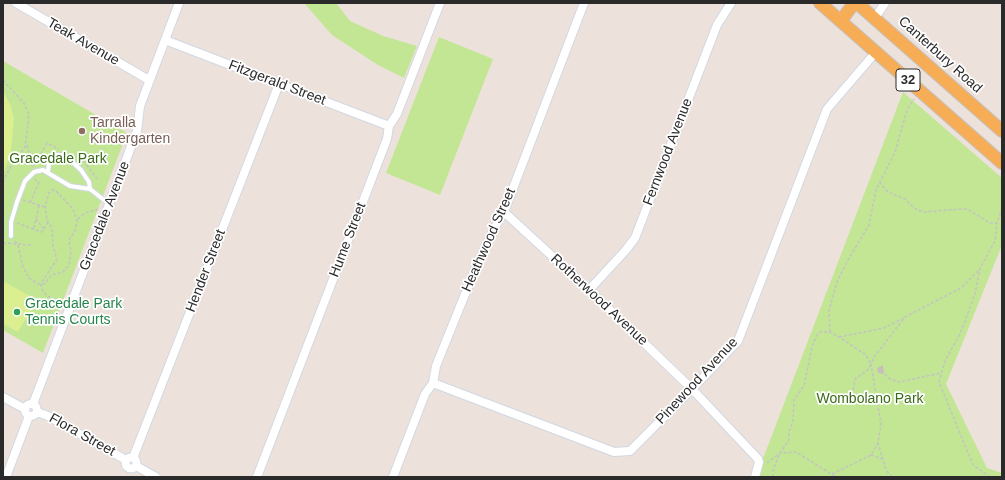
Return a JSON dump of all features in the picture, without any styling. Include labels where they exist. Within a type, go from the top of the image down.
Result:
[{"type":"main road","name":"32","points":[[820,3],[1002,163]]},
{"type":"main road","points":[[841,21],[854,3]]},
{"type":"main road","name":"Canterbury Road","points":[[857,3],[1002,131]]},
{"type":"street","name":"Teak Avenue","points":[[16,3],[149,80]]},
{"type":"street","name":"Gracedale Avenue","points":[[35,408],[137,131],[140,106],[179,3]]},
{"type":"street","name":"Hume Street","points":[[257,477],[387,138],[389,126],[397,114],[440,3]]},
{"type":"street","name":"Heathwood Street","points":[[394,477],[425,394],[432,383],[436,366],[476,267],[495,227],[504,212],[584,3]]},
{"type":"street","name":"Fernwood Avenue","points":[[589,290],[635,238],[717,25],[731,3]]},
{"type":"street","points":[[875,18],[885,3]]},
{"type":"street","name":"Fitzgerald Street","points":[[165,40],[389,126]]},
{"type":"street","name":"Pinewood Avenue","points":[[432,383],[614,452],[630,451],[738,341],[827,109],[876,52]]},
{"type":"street","name":"Hender Street","points":[[130,459],[279,84]]},
{"type":"street","name":"Rotherwood Avenue","points":[[504,212],[589,290],[692,389],[759,462]]},
{"type":"street","points":[[3,397],[27,412],[34,416],[35,408],[27,405],[27,412],[6,477]]},
{"type":"street","name":"Flora Street","points":[[35,408],[130,459]]},
{"type":"street","points":[[130,459],[126,465],[131,471],[156,477]]},
{"type":"street","points":[[754,477],[759,462]]},
{"type":"lane","points":[[48,172],[49,162],[56,155],[66,156],[73,161],[85,176],[89,182],[90,189]]},
{"type":"lane","points":[[11,236],[11,222],[18,198],[28,177],[39,170],[48,172],[70,186],[90,189],[108,207]]},
{"type":"path","points":[[3,80],[18,95],[27,110],[27,143],[28,154],[32,166],[29,168]]},
{"type":"path","points":[[830,332],[829,310],[834,292],[842,270],[869,226],[879,182],[894,152],[907,110],[914,99]]},
{"type":"path","points":[[3,182],[12,164],[27,143]]},
{"type":"path","points":[[28,177],[39,182],[30,203]]},
{"type":"path","points":[[879,182],[888,192],[905,199],[919,211],[927,212],[963,209],[969,210],[990,223],[997,223]]},
{"type":"path","points":[[41,284],[52,275],[63,272],[69,265],[71,252],[69,240],[76,229],[77,220],[73,208],[55,190],[49,192],[44,207],[48,222],[52,228],[53,247],[56,259],[41,284],[43,292],[47,296],[63,304]]},
{"type":"path","points":[[18,198],[44,207]]},
{"type":"path","points":[[34,228],[39,205]]},
{"type":"path","points":[[77,220],[89,211],[108,207]]},
{"type":"path","points":[[839,336],[884,328],[961,288],[975,276],[994,241],[997,223],[1002,208]]},
{"type":"path","points":[[36,219],[44,229]]},
{"type":"path","points":[[11,222],[34,228],[42,232],[48,222]]},
{"type":"path","points":[[11,236],[18,245],[21,261],[26,273],[32,280],[41,284]]},
{"type":"path","points":[[3,243],[31,245]]},
{"type":"path","points":[[980,268],[976,294],[960,334],[946,361],[939,382],[940,388],[966,452],[973,465],[990,477]]},
{"type":"path","points":[[48,271],[52,275]]},
{"type":"path","points":[[841,401],[852,398],[855,378],[869,369],[880,349],[905,317]]},
{"type":"path","points":[[774,476],[773,470],[780,453],[789,440],[789,432],[793,421],[794,400],[806,379],[812,346],[817,335],[824,331],[839,336],[866,355],[871,364],[880,418],[878,443],[886,470],[892,477]]},
{"type":"path","points":[[882,370],[888,378],[899,382],[941,373]]},
{"type":"path","points":[[830,474],[871,455],[878,443]]},
{"type":"path","points":[[759,462],[769,462],[780,453],[796,452],[836,477]]},
{"type":"path","points":[[871,455],[882,459]]},
{"type":"green space","points":[[304,3],[336,3],[350,21],[383,36],[417,46],[404,78],[378,65],[332,35]]},
{"type":"green space","points":[[439,37],[493,59],[440,195],[386,173]]},
{"type":"green space","name":"Gracedale Park","points":[[3,61],[127,133],[43,353],[3,330]]},
{"type":"green space","points":[[3,90],[11,107],[14,119],[11,152],[3,175]]},
{"type":"green space","name":"Wombolano Park","points":[[903,92],[1002,178],[1002,245],[946,384],[987,468],[1002,473],[1002,477],[756,477]]},
{"type":"green space","name":"Gracedale Park Tennis Courts","points":[[3,281],[37,300],[18,332],[3,324]]},
{"type":"building","points":[[883,365],[884,374],[878,373],[877,368]]},
{"type":"place","name":"Tarralla Kindergarten","points":[[82,131]]},
{"type":"place","name":"Gracedale Park Tennis Courts","points":[[17,312]]}]
